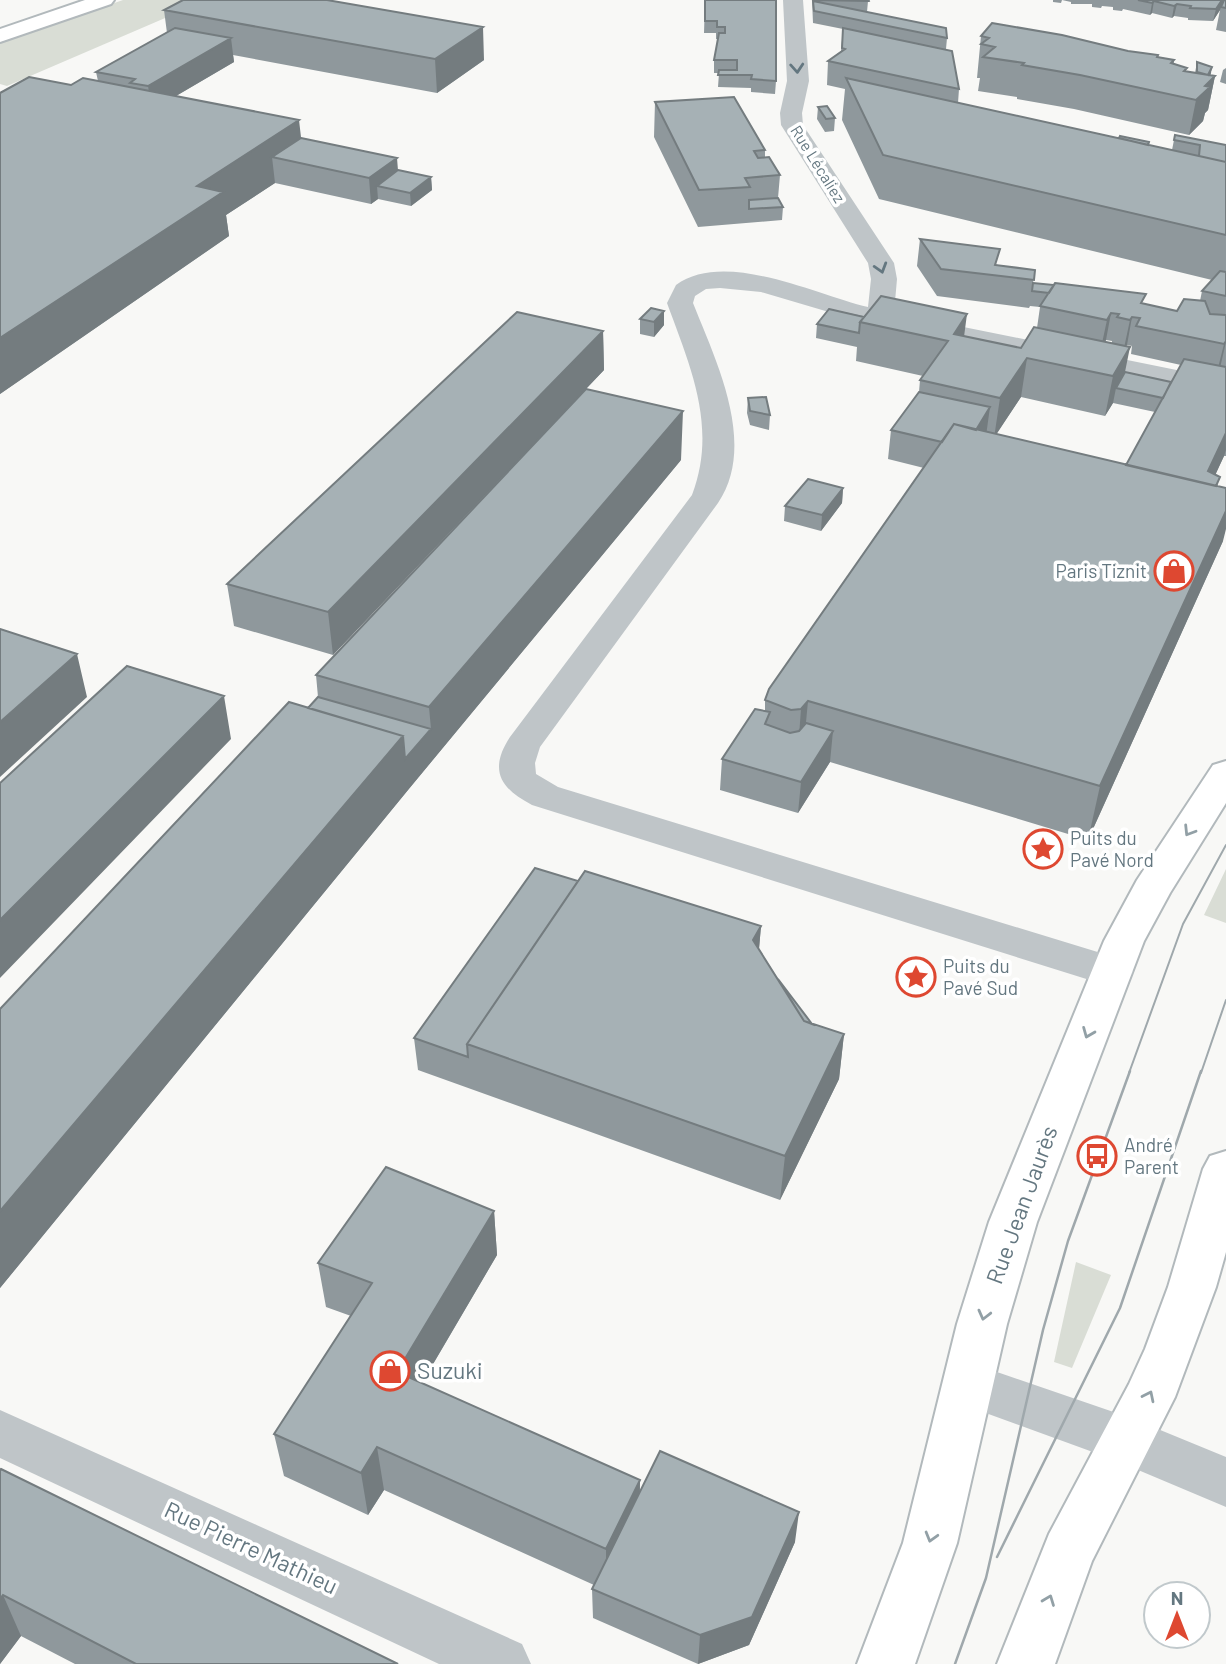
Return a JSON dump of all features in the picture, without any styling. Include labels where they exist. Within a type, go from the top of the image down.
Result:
[{"type":"main road","points":[[0,36],[104,0]]},
{"type":"main road","name":"Rue Jean Jaurès","points":[[887,1664],[930,1543],[994,1277],[1013,1222],[1112,972],[1139,911],[1226,773]]},
{"type":"main road","points":[[1026,1664],[1068,1552],[1127,1440],[1170,1349],[1192,1287],[1226,1169]]},
{"type":"street","name":"Rue Lécaliez","points":[[793,0],[798,81],[791,113],[792,125],[881,263],[884,279],[880,318]]},
{"type":"street","points":[[1112,972],[545,796],[527,788],[517,776],[514,766],[523,745],[707,496],[718,470],[719,446],[712,398],[700,351],[680,303],[684,291],[704,282],[741,281],[880,318],[1226,389]]},
{"type":"street","points":[[968,1384],[1127,1440],[1226,1483]]},
{"type":"street","name":"Rue Pierre Mathieu","points":[[0,1433],[502,1664]]},
{"type":"shaded area","points":[[123,0],[207,0],[7,86],[0,84],[0,43]]},
{"type":"shaded area","points":[[1226,869],[1226,923],[1204,915]]},
{"type":"shaded area","points":[[1076,1262],[1111,1275],[1072,1368],[1054,1362]]},
{"type":"building","points":[[183,0],[327,0],[483,27],[435,59],[164,10]]},
{"type":"building","points":[[705,0],[776,0],[776,81],[751,79],[752,75],[718,75],[719,70],[737,70],[737,60],[714,60],[719,33],[725,33],[725,27],[717,27],[717,21],[705,21]]},
{"type":"building","points":[[1138,0],[1222,0],[1216,9]]},
{"type":"building","points":[[813,1],[946,28],[947,38],[814,11]]},
{"type":"building","points":[[992,23],[1158,55],[1157,57],[1174,60],[1171,63],[1187,68],[1184,71],[1215,76],[1205,86],[1210,87],[1196,100],[1022,65],[1024,63],[983,57],[995,47],[981,44],[989,38],[981,36]]},
{"type":"building","points":[[175,28],[231,38],[148,86],[130,83],[135,79],[96,72]]},
{"type":"building","points":[[843,28],[952,51],[959,89],[828,61],[845,49],[842,48]]},
{"type":"building","points":[[1197,62],[1212,67],[1208,75],[1197,72]]},
{"type":"building","points":[[29,77],[71,85],[83,78],[299,120],[197,186],[223,192],[0,338],[0,93]]},
{"type":"building","points":[[846,78],[1226,162],[1226,235],[883,155]]},
{"type":"building","points":[[734,97],[765,150],[754,151],[758,158],[769,157],[780,175],[745,178],[750,187],[699,190],[655,102]]},
{"type":"building","points":[[827,106],[835,118],[826,119],[818,107]]},
{"type":"building","points":[[1175,135],[1226,145],[1226,162],[1199,156],[1200,145],[1174,140]]},
{"type":"building","points":[[1120,136],[1149,142],[1148,145],[1119,138]]},
{"type":"building","points":[[301,138],[397,158],[369,178],[272,157]]},
{"type":"building","points":[[398,170],[431,177],[410,193],[377,186]]},
{"type":"building","points":[[778,198],[783,207],[749,209],[749,200]]},
{"type":"building","points":[[920,239],[1000,249],[995,265],[1035,270],[1034,280],[941,269]]},
{"type":"building","points":[[1220,271],[1226,272],[1226,296],[1202,291]]},
{"type":"building","points":[[1033,283],[1054,285],[1049,293],[1032,291]]},
{"type":"building","points":[[1055,283],[1146,294],[1141,303],[1177,311],[1184,299],[1205,301],[1210,314],[1226,315],[1226,341],[1224,344],[1136,326],[1140,318],[1132,317],[1130,320],[1117,317],[1119,314],[1111,313],[1107,320],[1040,306]]},
{"type":"building","points":[[881,296],[967,314],[954,334],[1021,348],[1034,327],[1130,347],[1113,376],[1027,358],[1000,398],[920,380],[948,341],[860,322]]},
{"type":"building","points":[[651,308],[664,311],[654,322],[640,319]]},
{"type":"building","points":[[829,309],[864,317],[860,322],[859,333],[817,324]]},
{"type":"building","points":[[517,312],[603,331],[328,612],[227,584]]},
{"type":"building","points":[[1184,359],[1226,367],[1226,433],[1208,471],[1220,477],[1216,486],[1126,465]]},
{"type":"building","points":[[1125,372],[1171,382],[1163,398],[1116,388]]},
{"type":"building","points":[[586,389],[683,411],[429,707],[316,675]]},
{"type":"building","points":[[919,392],[990,407],[976,430],[954,424],[942,442],[891,430]]},
{"type":"building","points":[[766,397],[770,415],[750,411],[748,398]]},
{"type":"building","points":[[954,424],[1226,488],[1226,511],[1100,786],[808,701],[801,709],[791,710],[765,700],[769,689]]},
{"type":"building","points":[[808,479],[843,488],[822,515],[785,506]]},
{"type":"building","points":[[0,629],[77,654],[0,722]]},
{"type":"building","points":[[127,666],[224,696],[0,920],[0,783]]},
{"type":"building","points":[[318,697],[431,729],[405,759],[403,736],[308,708]]},
{"type":"building","points":[[289,702],[403,736],[0,1211],[0,1009]]},
{"type":"building","points":[[755,709],[770,712],[765,724],[790,733],[799,731],[806,723],[833,731],[801,782],[722,759]]},
{"type":"building","points":[[535,868],[578,881],[467,1044],[468,1057],[414,1038]]},
{"type":"building","points":[[585,871],[761,926],[753,940],[804,1021],[844,1034],[785,1156],[467,1044]]},
{"type":"building","points":[[778,979],[812,1024],[804,1021]]},
{"type":"building","points":[[386,1167],[494,1211],[397,1372],[640,1480],[606,1549],[377,1447],[361,1473],[274,1434],[372,1283],[318,1263]]},
{"type":"building","points":[[660,1451],[799,1512],[752,1617],[700,1635],[592,1589]]},
{"type":"building","points":[[1,1469],[398,1664],[136,1664],[3,1595],[0,1599]]},
{"type":"tram line","points":[[1129,1073],[1183,924],[1226,845]]},
{"type":"tram line","points":[[1201,1073],[1226,1000]]},
{"type":"tram line","points":[[955,1664],[986,1578],[1043,1330],[1068,1241],[1130,1071]]},
{"type":"tram line","points":[[997,1557],[1120,1308],[1201,1071]]},
{"type":"place","name":"Paris Tiznit","points":[[1174,571]]},
{"type":"place","name":"Puits du Pavé Nord","points":[[1043,849]]},
{"type":"place","name":"Puits du Pavé Sud","points":[[916,977]]},
{"type":"place","name":"André Parent","points":[[1097,1156]]},
{"type":"place","name":"Suzuki","points":[[390,1371]]}]
